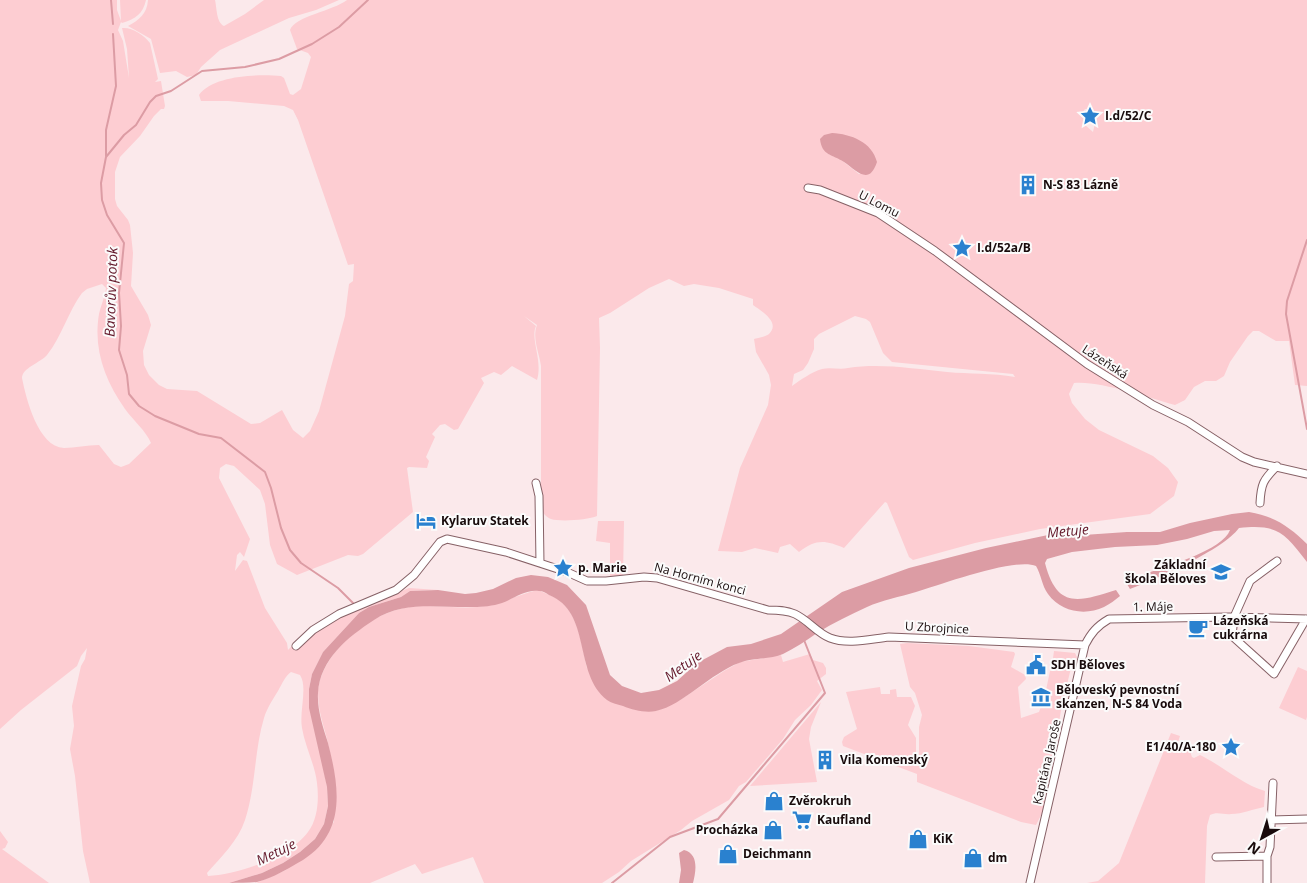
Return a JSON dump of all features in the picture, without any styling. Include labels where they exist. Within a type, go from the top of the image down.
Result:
[{"type":"street","name":"U Lomu","points":[[808,188],[820,190],[878,213],[935,251]]},
{"type":"street","name":"Lázeňská","points":[[935,251],[1087,364],[1153,405],[1188,422],[1242,457],[1254,462],[1307,474]]},
{"type":"street","points":[[1260,503],[1264,478],[1277,466]]},
{"type":"street","points":[[536,483],[540,563]]},
{"type":"street","name":"Na Horním konci","points":[[296,646],[324,622],[396,590],[414,575],[440,542],[447,539],[506,552],[567,572],[587,581],[596,582],[644,577],[657,578],[768,610],[787,611],[796,615]]},
{"type":"street","points":[[1277,561],[1250,581],[1234,617],[1232,636],[1274,674],[1306,619]]},
{"type":"street","name":"U Zbrojnice","points":[[796,615],[824,635],[835,640],[857,641],[889,637],[1084,645]]},
{"type":"street","name":"1. Máje","points":[[1084,645],[1090,633],[1109,619],[1234,617],[1306,619]]},
{"type":"street","name":"Kapitána Jaroše","points":[[1030,883],[1084,645]]},
{"type":"street","points":[[1267,883],[1267,856],[1270,847],[1273,783]]},
{"type":"street","points":[[1271,820],[1307,819]]},
{"type":"street","points":[[1216,857],[1267,856]]},
{"type":"shaded area","points":[[0,0],[117,0],[117,10],[121,21],[120,0],[146,0],[141,12],[131,20],[121,22],[118,30],[123,41],[129,78],[127,49],[122,28],[138,32],[150,43],[158,79],[155,82],[161,81],[165,106],[164,109],[161,109],[154,116],[140,136],[120,157],[115,172],[115,199],[117,206],[130,225],[133,253],[131,286],[148,315],[151,325],[143,351],[144,365],[149,375],[159,385],[167,389],[197,391],[251,424],[260,423],[282,410],[293,430],[303,438],[310,431],[319,411],[345,316],[349,284],[353,281],[354,264],[348,265],[293,110],[284,106],[228,101],[201,101],[199,95],[215,83],[237,77],[261,75],[281,76],[284,78],[290,94],[293,95],[301,89],[311,57],[308,53],[297,49],[290,30],[293,25],[307,17],[347,0],[1307,0],[1307,386],[1295,385],[1289,341],[1276,341],[1259,331],[1253,331],[1248,336],[1230,362],[1224,376],[1216,381],[1205,381],[1194,387],[1185,400],[1175,405],[1110,387],[1074,383],[1069,394],[1072,403],[1085,419],[1099,430],[1153,456],[1168,468],[1178,482],[1174,496],[1150,514],[1040,529],[975,543],[913,560],[909,557],[885,502],[844,548],[831,543],[821,542],[799,552],[790,544],[780,547],[778,553],[755,548],[742,552],[718,551],[740,468],[768,405],[771,385],[769,375],[756,352],[754,339],[769,334],[773,325],[765,314],[753,305],[753,299],[719,288],[694,284],[684,286],[669,279],[649,288],[599,318],[597,516],[555,520],[548,517],[541,510],[541,366],[536,340],[537,325],[524,316],[536,326],[534,337],[539,365],[537,380],[512,366],[501,375],[494,372],[481,378],[484,383],[458,429],[454,430],[445,424],[440,425],[432,434],[435,437],[426,457],[429,461],[427,468],[407,468],[413,512],[363,554],[358,556],[348,555],[297,575],[277,564],[270,545],[265,504],[260,490],[234,466],[226,464],[220,468],[219,478],[250,539],[244,557],[240,552],[237,555],[235,571],[243,560],[247,561],[265,608],[287,643],[288,650],[310,627],[409,588],[438,590],[410,591],[401,597],[369,607],[359,613],[323,652],[312,674],[309,689],[327,787],[328,806],[324,824],[315,839],[300,852],[262,873],[229,883],[90,883],[83,851],[75,776],[70,749],[74,726],[72,706],[87,648],[77,666],[0,729]],"holes":[[[1085,109],[1093,111],[1095,114],[1093,132],[1084,124],[1085,114],[1083,112]],[[826,153],[875,167],[859,174],[840,159]],[[102,284],[106,288],[99,314],[98,327],[99,352],[102,364],[118,398],[151,443],[129,464],[121,467],[114,464],[99,445],[64,448],[55,446],[40,431],[30,409],[24,387],[23,374],[28,368],[47,355],[82,293],[87,289]],[[855,316],[870,322],[883,353],[892,362],[1013,374],[1015,377],[873,366],[822,369],[810,374],[792,386],[794,374],[803,370],[808,363],[814,349],[814,339],[819,334]],[[291,672],[300,675],[302,680],[301,722],[318,789],[318,802],[314,821],[300,841],[277,856],[248,868],[208,876],[207,873],[234,842],[242,828],[249,807],[258,743],[264,718]]]},
{"type":"shaded area","points":[[148,0],[215,0],[218,18],[224,26],[264,0],[339,0],[316,10],[289,18],[220,50],[201,67],[196,75],[187,77],[176,71],[160,73],[151,39],[128,26],[142,16]]},
{"type":"shaded area","points":[[832,133],[853,137],[866,144],[871,149],[877,162],[874,169],[866,175],[862,174],[825,152],[820,139],[824,135]]},
{"type":"shaded area","points":[[1249,512],[1274,519],[1294,532],[1307,544],[1307,562],[1292,543],[1279,532],[1262,527],[1239,528],[1231,537],[1204,554],[1172,571],[1130,589],[1127,584],[1137,578],[1206,551],[1225,537],[1230,530],[1214,531],[1157,545],[1072,552],[1047,559],[1045,563],[1050,578],[1063,595],[1080,599],[1116,590],[1120,596],[1097,610],[1081,612],[1066,608],[1053,600],[1046,591],[1036,566],[1026,564],[995,568],[873,605],[829,626],[783,654],[744,661],[729,668],[666,708],[652,712],[635,710],[607,700],[597,688],[590,675],[571,615],[562,603],[543,592],[529,591],[502,603],[488,606],[422,606],[410,607],[386,614],[374,620],[337,650],[330,659],[320,681],[318,706],[332,759],[337,792],[333,822],[327,836],[317,849],[303,860],[275,875],[257,882],[229,883],[262,873],[283,863],[315,839],[324,824],[328,806],[327,787],[309,708],[309,689],[312,674],[323,652],[359,613],[369,607],[401,597],[410,591],[438,590],[465,594],[476,593],[493,589],[516,578],[531,575],[548,577],[567,585],[586,605],[610,675],[622,686],[641,693],[659,690],[677,681],[697,663],[727,647],[751,644],[781,634],[842,592],[909,568],[986,548],[1048,535],[1069,536],[1160,532],[1190,523]]},
{"type":"shaded area","points":[[598,521],[624,521],[623,577],[610,576],[610,543],[596,541]]},
{"type":"shaded area","points":[[538,590],[556,598],[570,612],[578,629],[587,668],[656,711],[680,700],[740,662],[781,655],[783,662],[810,654],[813,660],[823,663],[826,668],[826,674],[817,681],[822,690],[811,705],[795,720],[783,739],[746,782],[739,786],[729,800],[692,821],[631,861],[619,872],[602,883],[484,883],[473,857],[422,874],[415,864],[370,883],[256,883],[286,870],[334,822],[331,761],[319,709],[318,694],[321,679],[336,651],[361,628],[390,612],[422,606],[485,606]]},
{"type":"shaded area","points":[[900,644],[969,646],[1014,652],[1011,667],[1025,675],[1026,679],[1018,687],[1021,718],[1039,712],[1050,671],[1053,671],[1055,666],[1052,665],[1054,651],[1075,653],[1077,657],[1075,665],[1071,668],[1062,705],[1043,811],[1036,825],[1021,822],[917,782],[917,774],[843,746],[844,737],[857,729],[846,692],[880,687],[881,694],[890,694],[890,690],[896,689],[897,697],[911,697],[915,706],[908,725],[916,738],[916,758],[917,760],[919,758],[919,727],[922,715],[915,693],[910,687]]},
{"type":"shaded area","points":[[1298,667],[1307,671],[1306,720],[1279,708]]},
{"type":"shaded area","points":[[821,702],[811,727],[809,739],[817,782],[750,786]]},
{"type":"shaded area","points":[[1171,733],[1180,736],[1178,742],[1188,746],[1192,757],[1200,755],[1249,784],[1265,791],[1264,807],[1240,813],[1215,813],[1210,815],[1207,826],[1205,883],[1087,883],[1098,881],[1119,863]]},
{"type":"shaded area","points":[[0,831],[8,842],[5,848],[2,849],[49,883],[0,883]]},
{"type":"shaded area","points":[[684,850],[689,852],[694,859],[693,883],[679,883],[681,870],[679,853]]},
{"type":"waterway","points":[[111,0],[113,24]]},
{"type":"waterway","name":"Bavorův potok","points":[[353,603],[338,588],[301,563],[290,550],[281,528],[265,472],[221,438],[199,434],[155,416],[139,406],[129,394],[127,375],[119,350],[121,326],[119,293],[124,243],[107,215],[102,200],[101,183],[106,157],[124,135],[136,125],[150,102],[156,96],[171,91],[202,71],[245,67],[279,59],[312,44],[339,27],[368,0]]},
{"type":"waterway","points":[[106,156],[106,130],[116,86],[113,34]]},
{"type":"waterway","points":[[1307,240],[1287,301],[1286,314],[1307,429]]},
{"type":"waterway","points":[[612,883],[670,837],[718,819],[825,693],[804,640]]},
{"type":"place","name":"I.d/52/C","points":[[1090,116]]},
{"type":"place","name":"N-S 83 Lázně","points":[[1028,185]]},
{"type":"place","name":"I.d/52a/B","points":[[962,248]]},
{"type":"place","name":"Kylaruv Statek","points":[[426,521]]},
{"type":"place","name":"p. Marie","points":[[563,568]]},
{"type":"place","name":"Základní škola Běloves","points":[[1221,572]]},
{"type":"place","name":"Lázeňská cukrárna","points":[[1198,628]]},
{"type":"place","name":"SDH Běloves","points":[[1036,665]]},
{"type":"place","name":"Běloveský pevnostní skanzen, N-S 84 Voda","points":[[1041,697]]},
{"type":"place","name":"E1/40/A-180","points":[[1231,747]]},
{"type":"place","name":"Vila Komenský","points":[[825,760]]},
{"type":"place","name":"Zvěrokruh","points":[[774,801]]},
{"type":"place","name":"Kaufland","points":[[802,820]]},
{"type":"place","name":"Procházka","points":[[773,830]]},
{"type":"place","name":"KiK","points":[[918,839]]},
{"type":"place","name":"Deichmann","points":[[728,854]]},
{"type":"place","name":"dm","points":[[973,858]]},
{"type":"water label","name":"Metuje","points":[[1068,531]]},
{"type":"water label","name":"Metuje","points":[[683,666]]},
{"type":"water label","name":"Metuje","points":[[276,852]]}]
